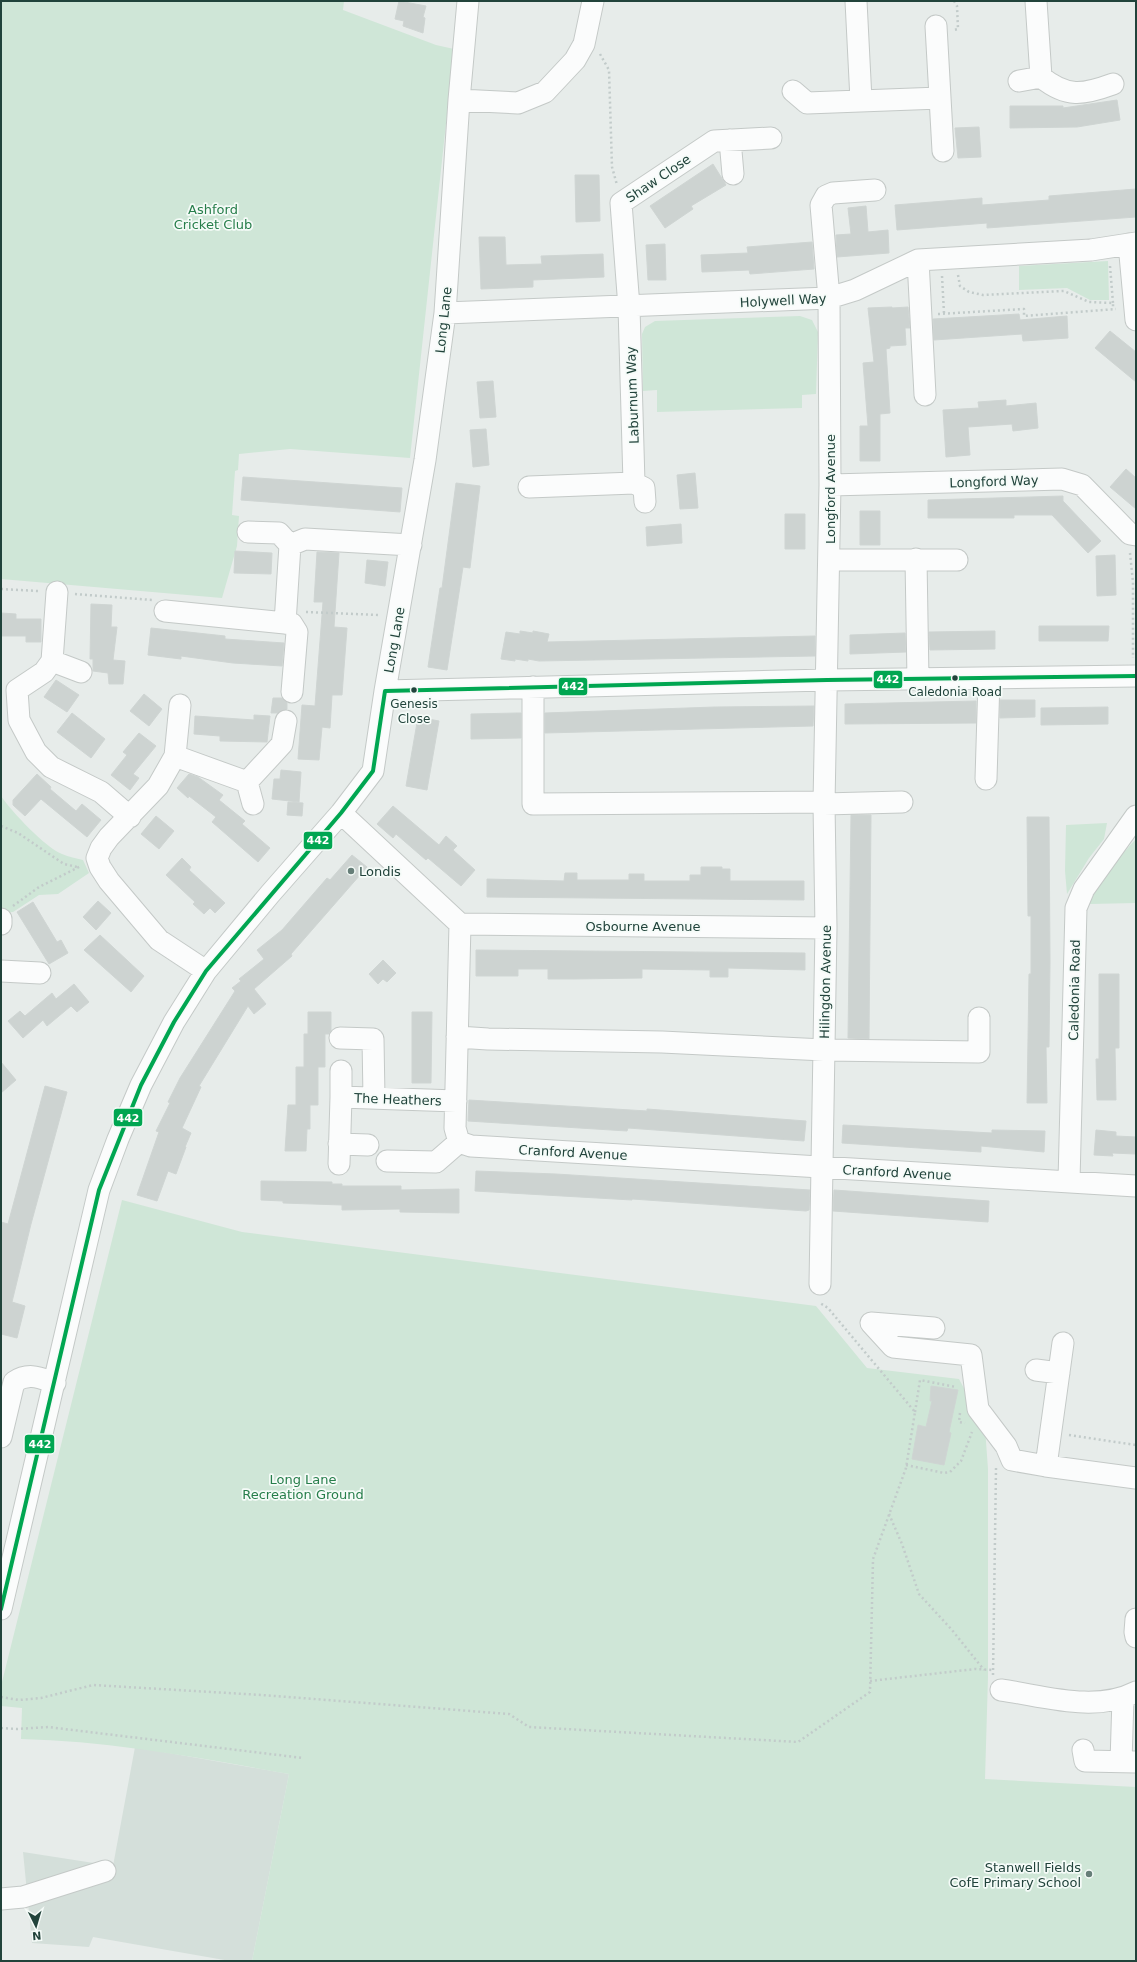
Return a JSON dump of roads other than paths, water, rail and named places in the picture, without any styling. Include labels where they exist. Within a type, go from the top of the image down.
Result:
[{"type":"street","name":"Long Lane","points":[[1,1609],[6,1562],[54,1383],[99,1190],[118,1139],[152,1062],[174,1022],[206,971],[270,894],[341,813],[373,771],[385,691],[425,460],[445,313],[459,100],[468,1]]},
{"type":"street","points":[[459,100],[518,102],[546,92],[575,60],[584,44],[593,1]]},
{"type":"street","points":[[856,1],[860,100]]},
{"type":"street","points":[[1036,1],[1041,77],[1053,87],[1064,92],[1078,94],[1090,93],[1113,84]]},
{"type":"street","points":[[936,26],[943,151]]},
{"type":"street","points":[[1019,81],[1041,77]]},
{"type":"street","points":[[800,97],[860,100],[940,98]]},
{"type":"street","name":"Shaw Close","points":[[629,307],[621,203],[714,141],[771,138]]},
{"type":"street","points":[[730,140],[733,174]]},
{"type":"street","name":"Longford Avenue","points":[[827,680],[830,560],[829,298],[821,205],[822,200],[826,196],[833,193],[875,190]]},
{"type":"street","points":[[1132,243],[1135,315]]},
{"type":"street","name":"Holywell Way","points":[[445,313],[829,298],[854,290],[918,260],[1091,250],[1132,243]]},
{"type":"street","points":[[918,260],[925,395]]},
{"type":"street","name":"Laburnum Way","points":[[629,307],[634,483]]},
{"type":"street","name":"Longford Way","points":[[830,486],[1062,479],[1082,485],[1133,534]]},
{"type":"street","points":[[529,487],[634,483],[644,488],[645,502]]},
{"type":"street","points":[[248,532],[279,533],[290,544],[285,623]]},
{"type":"street","points":[[290,544],[305,538],[411,545]]},
{"type":"street","points":[[916,559],[918,680]]},
{"type":"street","points":[[830,560],[957,560]]},
{"type":"street","points":[[57,592],[52,661],[44,672],[17,690],[19,720],[36,752],[51,767],[101,792],[130,817]]},
{"type":"street","points":[[165,611],[292,624],[297,632],[292,692]]},
{"type":"street","points":[[52,661],[80,672]]},
{"type":"street","points":[[385,691],[827,680],[1134,676]]},
{"type":"street","points":[[986,779],[990,679]]},
{"type":"street","name":"Hilingdon Avenue","points":[[820,1284],[826,928],[824,803],[827,680]]},
{"type":"street","points":[[533,687],[533,804],[902,802]]},
{"type":"street","points":[[180,705],[175,756],[158,786],[130,817],[109,837],[101,848],[97,858],[109,881],[159,940],[206,971]]},
{"type":"street","points":[[247,782],[282,744],[286,721]]},
{"type":"street","points":[[175,756],[247,782]]},
{"type":"street","points":[[247,782],[252,804]]},
{"type":"street","points":[[341,813],[460,924],[455,1128],[459,1142],[436,1162],[387,1161]]},
{"type":"street","name":"Caledonia Road","points":[[1069,1181],[1076,908],[1084,889],[1136,816]]},
{"type":"street","points":[[1,919],[1,924]]},
{"type":"street","name":"Osbourne Avenue","points":[[460,924],[826,928]]},
{"type":"street","points":[[1,971],[40,973]]},
{"type":"street","points":[[457,1037],[488,1039],[662,1042],[824,1050],[979,1052],[979,1018]]},
{"type":"street","points":[[340,1038],[373,1039],[374,1098]]},
{"type":"street","name":"The Heathers","points":[[341,1071],[339,1145],[368,1145]]},
{"type":"street","name":"The Heathers","points":[[341,1097],[456,1101]]},
{"type":"street","name":"Cranford Avenue","points":[[459,1142],[471,1146],[1136,1186]]},
{"type":"street","points":[[934,1328],[871,1323],[893,1347],[971,1355],[978,1409],[1006,1446],[1012,1460],[1136,1478]]},
{"type":"street","points":[[1046,1466],[1063,1343]]},
{"type":"street","points":[[1036,1370],[1059,1373]]},
{"type":"street","points":[[1,1437],[14,1382],[21,1377],[33,1376],[54,1383]]},
{"type":"street","points":[[1136,1619],[1136,1636]]},
{"type":"street","points":[[1001,1690],[1092,1703],[1130,1695],[1128,1762],[1084,1761],[1083,1750]]},
{"type":"street","points":[[1,1899],[23,1897],[105,1871]]},
{"type":"place","name":"Caledonia Road","points":[[955,678]]},
{"type":"place","name":"Genesis Close","points":[[414,690]]},
{"type":"place","name":"Londis","points":[[351,871]]},
{"type":"place","name":"Stanwell Fields CofE Primary School","points":[[1089,1874]]},
{"type":"park label","name":"Ashford Cricket Club","points":[[213,216]]},
{"type":"park label","name":"Long Lane Recreation Ground","points":[[303,1486]]}]
